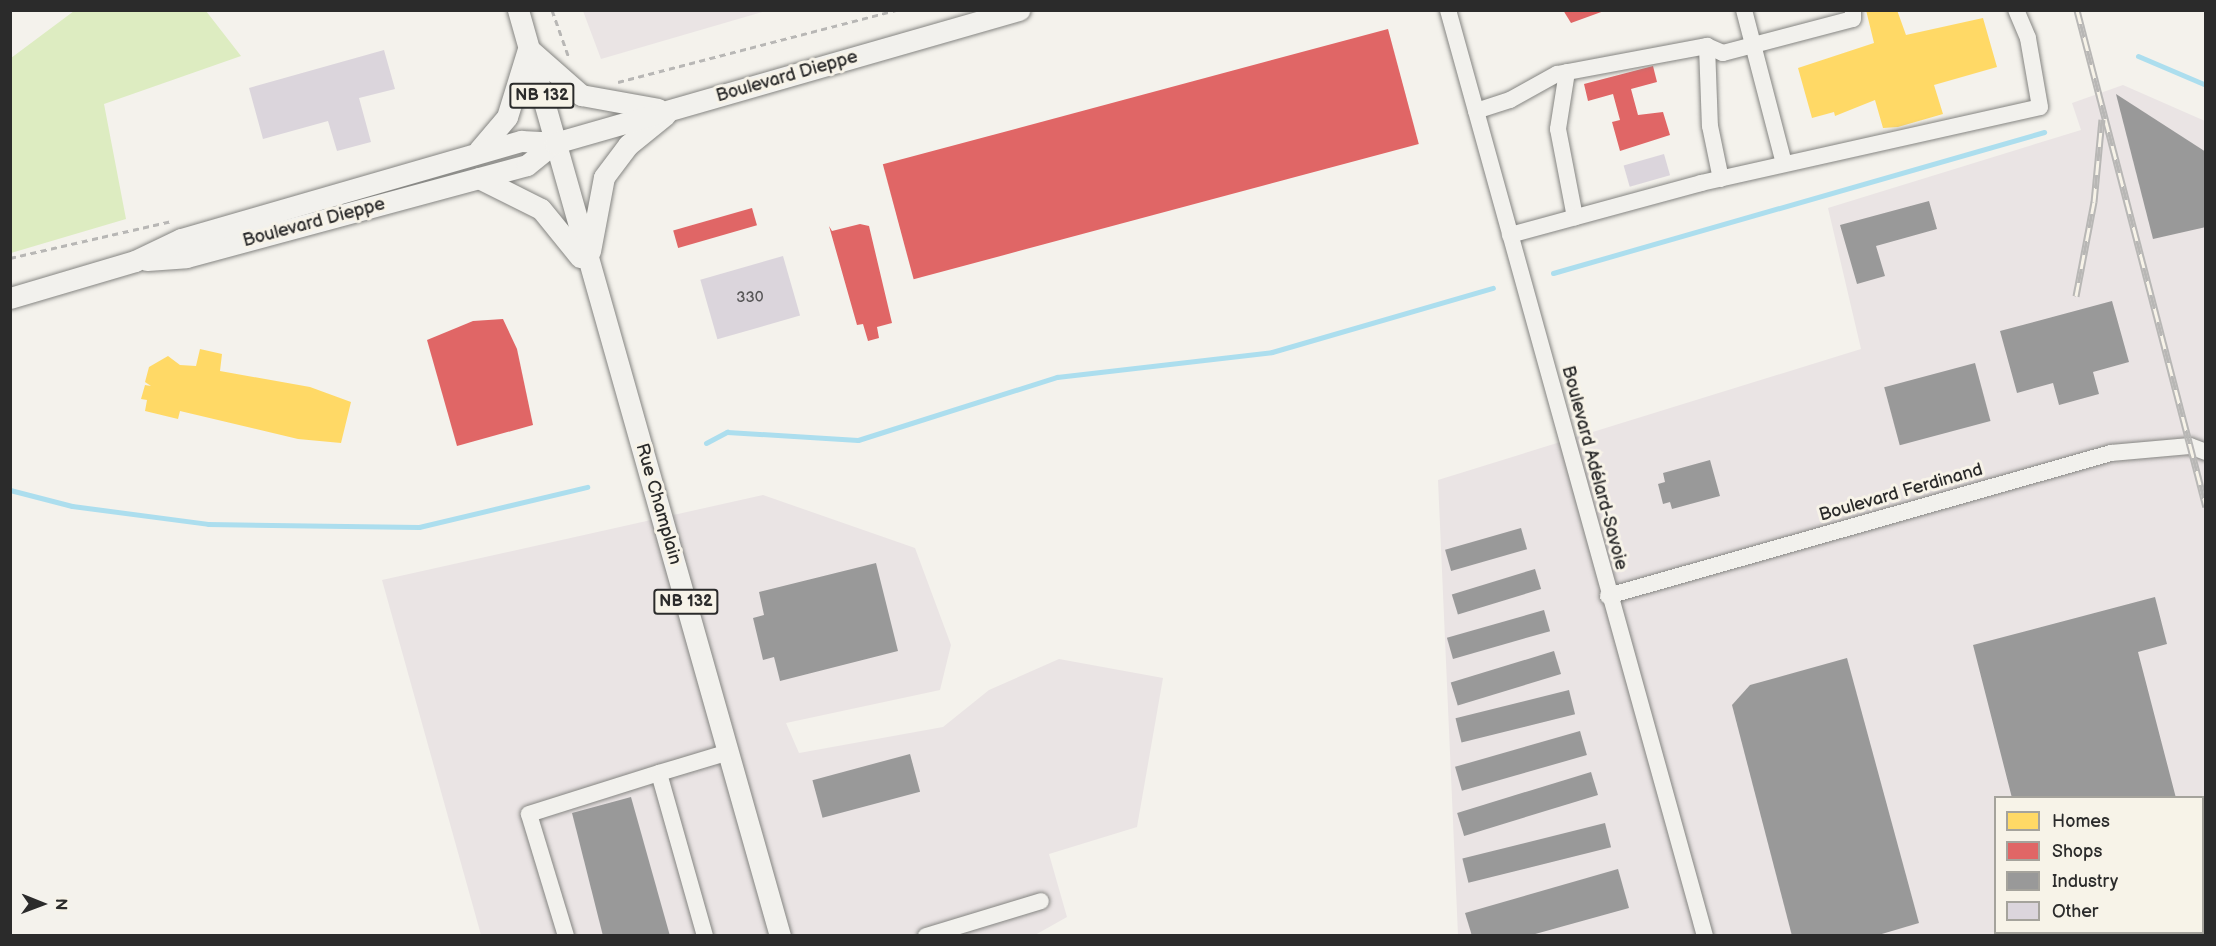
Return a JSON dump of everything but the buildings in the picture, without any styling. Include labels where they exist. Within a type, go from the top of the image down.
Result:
[{"type":"main road","name":"NB 132","points":[[518,10],[554,143]]},
{"type":"main road","name":"Boulevard Dieppe","points":[[10,298],[135,261],[181,239],[474,154],[521,141],[554,143],[1019,10]]},
{"type":"main road","points":[[474,154],[507,117],[528,48],[581,95],[672,110]]},
{"type":"main road","points":[[589,269],[593,211],[604,177],[628,145],[672,110]]},
{"type":"main road","name":"Boulevard Dieppe","points":[[135,261],[186,257],[527,165],[554,143]]},
{"type":"main road","name":"Rue Champlain","points":[[554,143],[780,936]]},
{"type":"main road","points":[[479,178],[546,213],[589,269]]},
{"type":"street","name":"Boulevard Adélard-Savoie","points":[[1448,10],[1608,596],[1705,936]]},
{"type":"street","points":[[1744,10],[1784,164]]},
{"type":"street","points":[[1476,111],[1567,72],[1707,46],[1724,53],[1752,41],[1853,19],[1854,10]]},
{"type":"street","points":[[1510,235],[1721,179],[2040,107],[2028,38],[2016,10]]},
{"type":"street","points":[[1707,46],[1710,126],[1721,179]]},
{"type":"street","points":[[1567,72],[1558,129],[1575,217]]},
{"type":"street","name":"Boulevard Ferdinand","points":[[1608,596],[2111,453],[2190,446],[2205,452]]},
{"type":"street","points":[[566,936],[529,814],[729,752]]},
{"type":"street","points":[[659,773],[705,936]]},
{"type":"street","points":[[926,936],[1041,901]]},
{"type":"path","points":[[552,10],[562,46],[577,67]]},
{"type":"path","points":[[612,82],[896,10]]},
{"type":"path","points":[[10,258],[176,220]]},
{"type":"shaded area","points":[[583,10],[766,11],[601,59]]},
{"type":"shaded area","points":[[2123,85],[2205,121],[2205,935],[1458,935],[1438,480],[1861,349],[1828,208],[2081,130],[2072,103]]},
{"type":"shaded area","points":[[763,495],[915,548],[951,645],[940,690],[786,723],[799,753],[943,727],[989,690],[1059,659],[1163,678],[1137,827],[1049,854],[1067,917],[1035,935],[481,935],[382,580]]},
{"type":"green space","points":[[74,11],[206,11],[241,56],[104,104],[126,219],[11,253],[11,58]]},
{"type":"waterway","points":[[2138,56],[2206,85]]},
{"type":"waterway","points":[[1553,273],[2044,132]]},
{"type":"waterway","points":[[706,443],[727,432],[858,440],[1057,377],[1272,352],[1493,288]]},
{"type":"waterway","points":[[10,490],[72,506],[208,524],[419,527],[587,487]]},
{"type":"railway","points":[[2077,10],[2206,507]]},
{"type":"railway","points":[[2076,296],[2094,202],[2102,119]]}]
